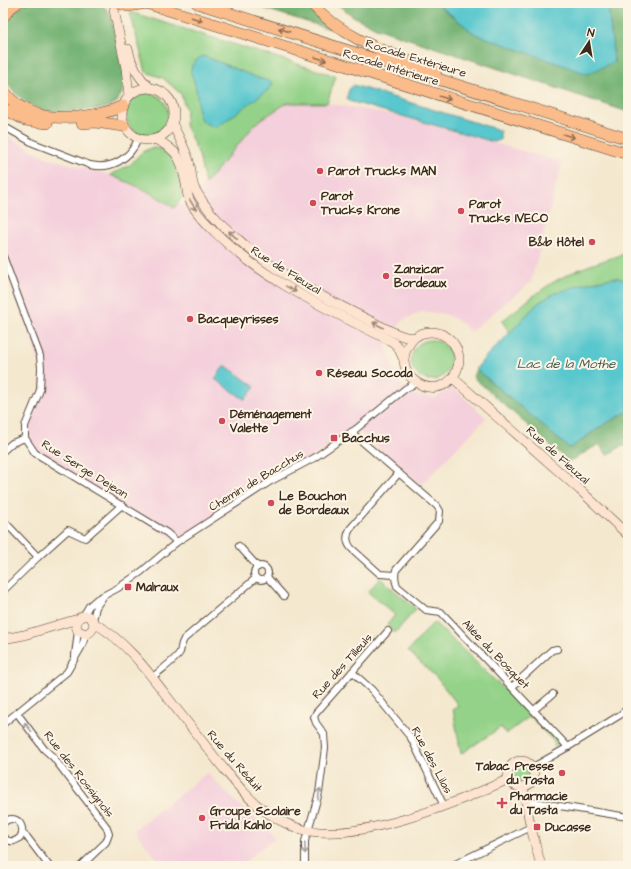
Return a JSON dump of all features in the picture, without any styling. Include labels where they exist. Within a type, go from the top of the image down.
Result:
[{"type":"highway","points":[[3,17],[10,8],[17,3]]},
{"type":"highway","points":[[117,8],[146,3]]},
{"type":"highway","name":"Rocade Intérieure","points":[[146,3],[628,154]]},
{"type":"highway","name":"Rocade Extérieure","points":[[197,3],[628,139]]},
{"type":"highway","points":[[311,3],[322,16],[365,44],[545,112]]},
{"type":"highway","points":[[3,90],[22,108],[35,114],[50,118],[92,116],[104,114],[123,106]]},
{"type":"highway","points":[[3,108],[25,120],[40,123],[58,124],[95,122],[124,126]]},
{"type":"street","points":[[117,8],[133,67],[138,76],[150,88],[162,93],[171,103],[174,116],[166,133],[155,139],[138,139],[133,136],[124,126],[122,120],[123,106],[129,96],[138,90],[150,88]]},
{"type":"street","points":[[117,8],[129,96]]},
{"type":"street","name":"Rue de Fieuzal","points":[[172,123],[190,164],[194,189],[220,224],[261,260],[322,297],[403,337],[414,337],[425,333],[439,333],[448,337],[458,352],[459,361],[453,378],[628,535]]},
{"type":"street","points":[[3,126],[33,143],[98,167],[110,166],[121,160],[132,150],[138,139]]},
{"type":"street","name":"Rue de Fieuzal","points":[[155,139],[170,147],[176,153],[183,166],[190,202],[212,229],[233,249],[256,268],[285,286],[393,342],[398,347],[403,358],[406,373],[416,383]]},
{"type":"street","name":"Rue Serge Dejean","points":[[3,256],[40,356],[40,390],[25,426],[25,438],[35,453],[167,533],[177,542]]},
{"type":"street","points":[[403,358],[407,347],[414,337]]},
{"type":"street","points":[[416,383],[427,387],[439,387],[453,378]]},
{"type":"street","name":"Chemin de Bacchus","points":[[80,617],[97,599],[141,572],[177,542],[271,481],[314,458],[352,432],[405,389],[416,383]]},
{"type":"street","points":[[352,432],[437,506],[440,511],[439,521],[399,566],[394,575],[380,574],[349,545],[347,537],[350,529],[399,473]]},
{"type":"street","points":[[3,451],[12,443],[25,438]]},
{"type":"street","points":[[3,591],[68,530],[85,538],[122,505]]},
{"type":"street","points":[[3,520],[38,557]]},
{"type":"street","points":[[239,546],[258,567],[262,566],[266,568],[268,573],[267,577],[284,596]]},
{"type":"street","points":[[256,578],[254,572],[258,567]]},
{"type":"street","name":"Allée du Bosquet","points":[[394,575],[397,586],[426,610],[441,612],[568,747]]},
{"type":"street","points":[[256,578],[261,580],[267,577]]},
{"type":"street","points":[[153,676],[177,656],[180,651],[180,645],[184,639],[256,578]]},
{"type":"street","name":"Chemin de Bacchus","points":[[17,713],[67,672],[75,656],[76,644],[96,607],[107,593]]},
{"type":"street","name":"Rue du Réduit","points":[[80,617],[89,616],[86,628],[104,630],[134,656],[153,676],[238,785],[267,813],[288,825],[308,831],[328,833],[368,828],[444,806],[509,779]]},
{"type":"street","points":[[3,639],[80,617]]},
{"type":"street","points":[[80,617],[76,624],[86,628]]},
{"type":"street","points":[[48,627],[86,628]]},
{"type":"street","name":"Rue des Tilleuls","points":[[308,831],[319,793],[325,748],[324,734],[316,723],[314,717],[388,631]]},
{"type":"street","points":[[512,688],[552,650],[557,649]]},
{"type":"street","name":"Rue des Lilas","points":[[352,672],[372,690],[411,738],[444,806]]},
{"type":"street","points":[[534,710],[553,694]]},
{"type":"street","points":[[533,767],[620,715],[628,708]]},
{"type":"street","points":[[3,724],[17,713]]},
{"type":"street","name":"Rue des Rossignols","points":[[17,713],[44,749],[53,756],[106,826],[109,834],[106,842],[81,866]]},
{"type":"street","points":[[517,761],[526,761],[533,767],[534,778],[530,784],[523,787],[514,786],[509,779],[508,770],[510,766],[517,761]]},
{"type":"street","points":[[523,787],[541,866]]},
{"type":"street","points":[[526,802],[628,817]]},
{"type":"street","points":[[3,823],[11,819],[18,821],[22,827],[20,838],[13,841],[6,840],[3,837]]},
{"type":"street","points":[[451,866],[531,827]]},
{"type":"street","points":[[305,866],[305,841],[308,831]]},
{"type":"street","points":[[22,833],[27,837],[49,866]]},
{"type":"shaded area","points":[[287,102],[327,103],[394,115],[562,162],[531,282],[470,332],[462,323],[445,314],[423,311],[403,320],[386,346],[395,377],[410,394],[436,398],[452,386],[486,418],[421,485],[356,429],[177,542],[35,453],[25,438],[25,426],[40,390],[41,368],[3,256],[3,131],[11,139],[48,158],[110,175],[183,205],[205,184],[257,122]]},
{"type":"shaded area","name":"Groupe Scolaire Frida Kahlo","points":[[208,772],[210,776],[243,809],[267,828],[275,837],[239,866],[163,866],[134,830]]},
{"type":"green space","points":[[27,3],[94,3],[104,6],[110,14],[125,78],[122,93],[117,102],[105,108],[64,112],[45,111],[28,104],[12,90],[3,75],[3,30],[9,17]]},
{"type":"green space","points":[[246,3],[305,3],[333,30]]},
{"type":"green space","points":[[335,3],[436,3],[475,34],[614,62],[608,3],[628,3],[628,112],[376,28],[353,16]]},
{"type":"green space","points":[[130,12],[336,76],[327,103],[287,103],[257,122],[205,184],[199,155],[185,125],[186,110],[181,94],[163,78],[146,72]]},
{"type":"green space","points":[[147,93],[162,99],[168,114],[162,129],[147,135],[132,129],[126,114],[132,99]]},
{"type":"green space","points":[[151,148],[159,149],[171,156],[177,169],[183,196],[174,208],[143,189],[110,175],[130,165],[142,152]]},
{"type":"green space","points":[[628,253],[628,282],[619,278],[612,278],[579,285],[538,303],[510,333],[502,321],[537,293],[559,279],[584,267]]},
{"type":"green space","points":[[435,340],[442,343],[448,349],[451,360],[450,368],[442,377],[435,380],[427,380],[420,377],[412,368],[411,356],[414,349],[423,341]]},
{"type":"green space","points":[[476,369],[508,397],[522,407],[582,440],[600,427],[628,411],[628,429],[625,431],[628,439],[628,446],[622,446],[607,455],[599,444],[569,462],[473,377]]},
{"type":"green space","points":[[380,578],[416,609],[395,633],[387,625],[395,615],[368,592]]},
{"type":"green space","points":[[434,622],[560,743],[554,747],[555,743],[530,716],[506,734],[501,727],[461,754],[453,709],[458,705],[436,677],[408,651]]},
{"type":"green space","points":[[521,765],[525,766],[529,770],[529,778],[525,782],[521,783],[517,782],[513,778],[512,774],[513,770],[517,766]]},
{"type":"water","points":[[436,3],[608,3],[614,62],[587,74],[475,34]]},
{"type":"water","points":[[204,56],[258,78],[272,82],[273,84],[268,90],[217,127],[209,125],[202,121],[199,116],[196,88],[191,71],[194,63]]},
{"type":"water","points":[[353,85],[496,129],[500,131],[500,140],[494,142],[349,101],[347,99],[348,93]]},
{"type":"water","name":"Lac de la Mothe","points":[[612,278],[619,278],[628,282],[628,411],[600,427],[569,448],[476,369],[488,354],[538,303],[553,294],[579,285]]},
{"type":"water","points":[[225,365],[255,387],[246,398],[244,399],[215,379]]},
{"type":"place","name":"Parot Trucks MAN","points":[[320,171]]},
{"type":"place","name":"Parot Trucks Krone","points":[[313,203]]},
{"type":"place","name":"Parot Trucks IVECO","points":[[461,211]]},
{"type":"place","name":"B&b Hôtel","points":[[592,242]]},
{"type":"place","name":"Zanzicar Bordeaux","points":[[386,276]]},
{"type":"place","name":"Bacqueyrisses","points":[[190,319]]},
{"type":"place","name":"Réseau Socoda","points":[[319,373]]},
{"type":"place","name":"Déménagement Valette","points":[[222,421]]},
{"type":"place","name":"Bacchus","points":[[334,438]]},
{"type":"place","name":"Le Bouchon de Bordeaux","points":[[271,503]]},
{"type":"place","name":"Malraux","points":[[128,587]]},
{"type":"place","name":"Tabac Presse du Tasta","points":[[562,773]]},
{"type":"place","name":"Pharmacie du Tasta","points":[[502,803]]},
{"type":"place","name":"Groupe Scolaire Frida Kahlo","points":[[202,818]]},
{"type":"place","name":"Ducasse","points":[[537,827]]}]
